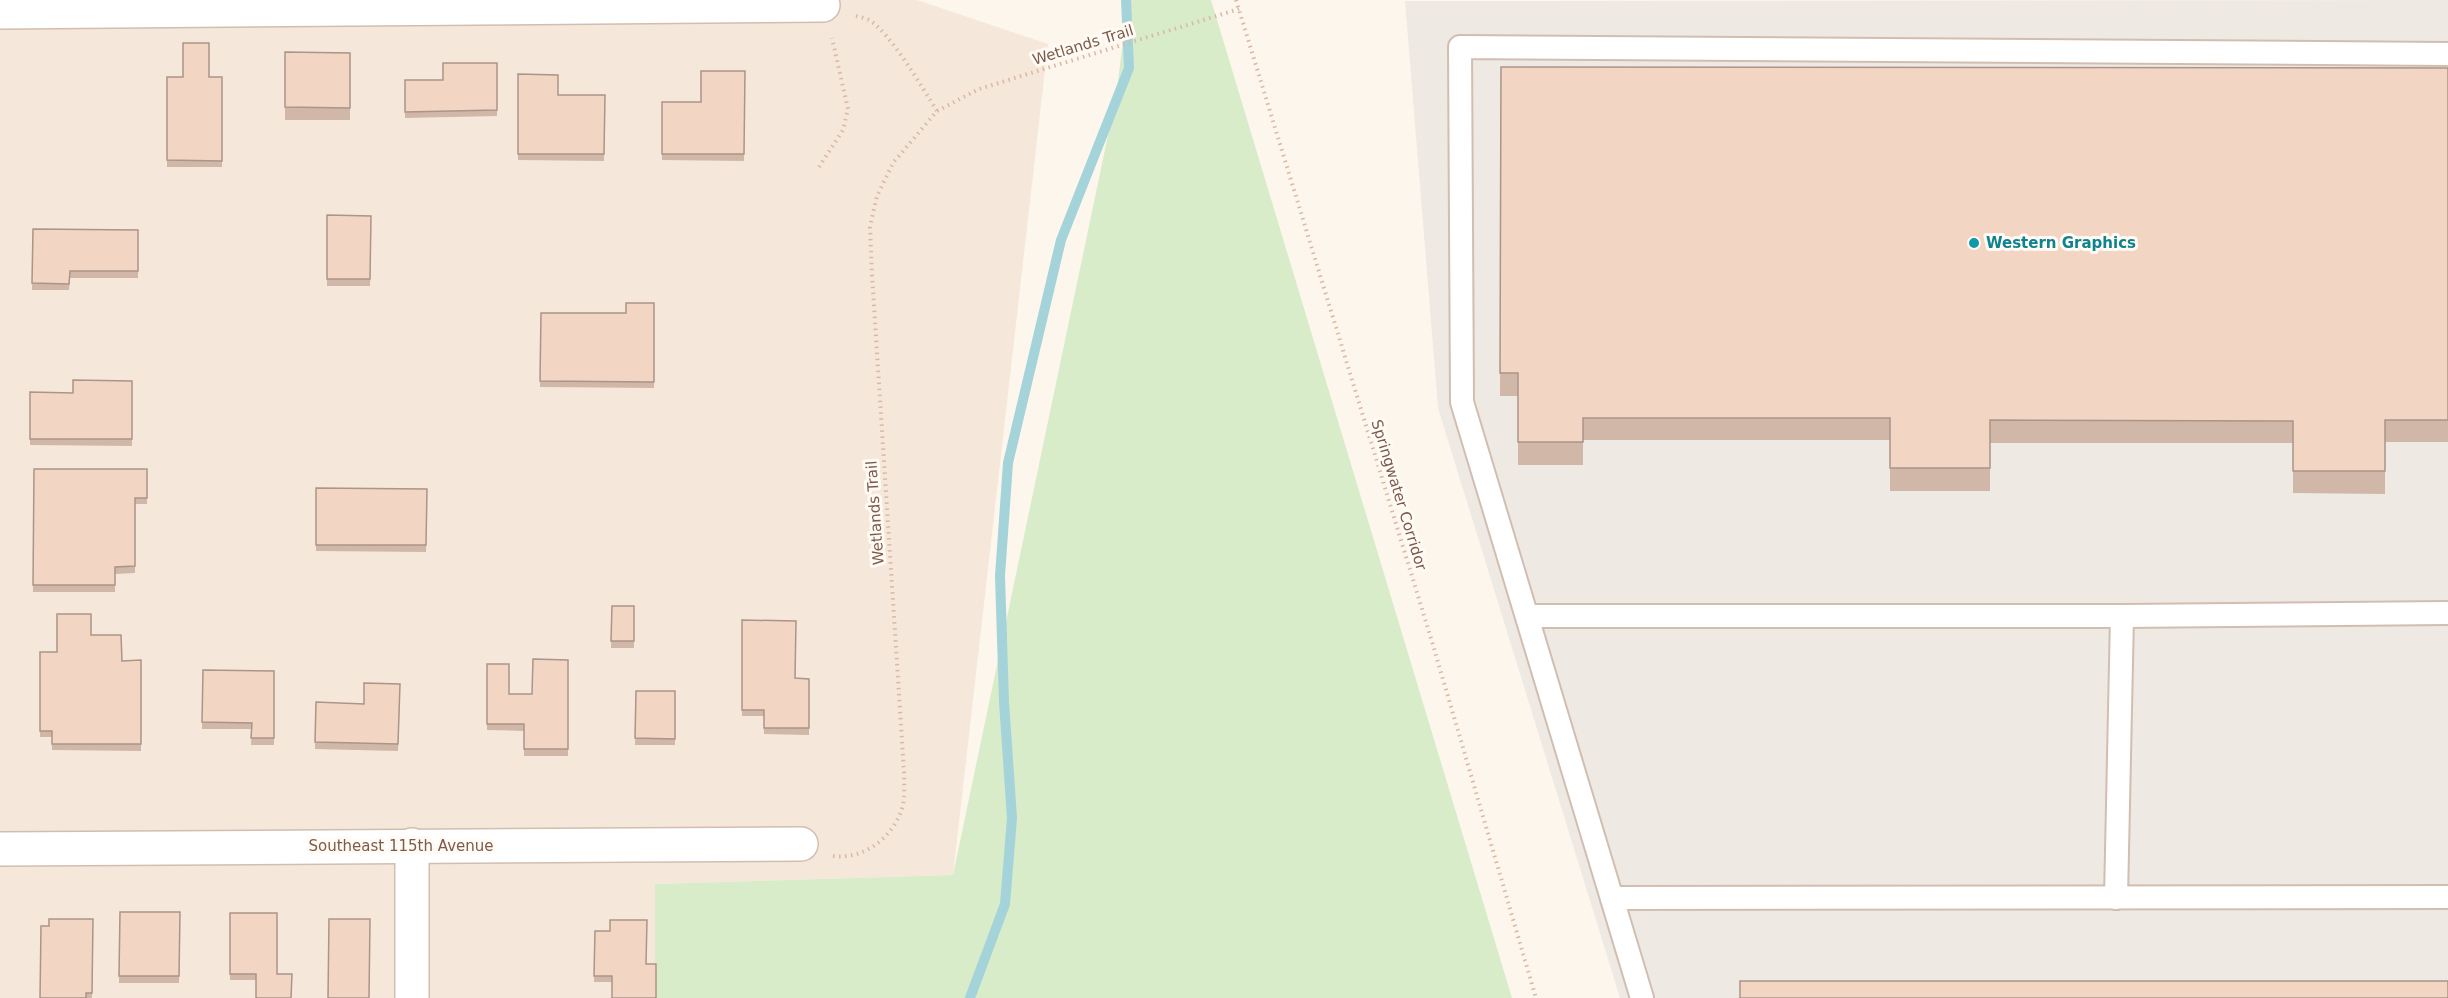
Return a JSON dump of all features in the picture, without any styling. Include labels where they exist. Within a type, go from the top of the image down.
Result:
[{"type":"street","points":[[0,12],[824,5]]},
{"type":"street","name":"Southeast 115th Avenue","points":[[0,849],[801,844]]},
{"type":"street","points":[[411,998],[412,845]]},
{"type":"lane","points":[[1642,998],[1462,402],[1460,46],[2448,54]]},
{"type":"lane","points":[[1527,616],[2122,616],[2448,613]]},
{"type":"lane","points":[[2116,898],[2122,616]]},
{"type":"lane","points":[[1612,897],[2448,897]]},
{"type":"path","name":"Springwater Corridor","points":[[1236,0],[1433,645],[1536,998]]},
{"type":"path","points":[[824,5],[870,21],[909,66],[937,111]]},
{"type":"path","points":[[819,166],[843,130],[848,109],[824,5]]},
{"type":"path","name":"Wetlands Trail","points":[[801,844],[835,857],[869,850],[883,840],[894,826],[903,804],[904,772],[870,227],[877,196],[893,163],[937,111],[979,89],[1239,9]]},
{"type":"shaded area","points":[[0,0],[917,0],[1048,44],[953,875],[656,884],[655,998],[0,998]]},
{"type":"shaded area","points":[[2448,0],[2448,998],[1620,998],[1438,408],[1405,1]]},
{"type":"green space","points":[[1128,0],[1211,0],[1512,998],[655,998],[655,884],[953,875],[1116,97]]},
{"type":"building","points":[[183,43],[209,43],[209,77],[222,77],[222,161],[167,160],[167,77],[183,77]]},
{"type":"building","points":[[285,52],[350,53],[350,108],[285,107]]},
{"type":"building","points":[[443,63],[497,63],[497,110],[405,112],[405,80],[443,80]]},
{"type":"building","name":"Western Graphics","points":[[1501,67],[2448,68],[2448,420],[2385,420],[2385,471],[2293,471],[2293,421],[1990,420],[1990,468],[1890,468],[1890,418],[1583,418],[1583,442],[1518,442],[1518,373],[1500,373]]},
{"type":"building","points":[[701,71],[745,71],[744,154],[662,154],[662,102],[701,102]]},
{"type":"building","points":[[518,74],[558,75],[558,95],[605,95],[604,154],[518,154]]},
{"type":"building","points":[[327,215],[371,216],[370,279],[327,279]]},
{"type":"building","points":[[33,229],[138,230],[138,271],[70,271],[69,284],[32,283]]},
{"type":"building","points":[[626,303],[654,303],[654,382],[540,381],[541,313],[626,313]]},
{"type":"building","points":[[73,380],[132,381],[132,439],[30,439],[30,392],[73,393]]},
{"type":"building","points":[[34,469],[147,469],[147,498],[135,498],[135,566],[115,567],[115,585],[33,585]]},
{"type":"building","points":[[316,488],[427,489],[426,545],[316,545]]},
{"type":"building","points":[[612,606],[634,606],[634,641],[611,641]]},
{"type":"building","points":[[57,614],[91,614],[91,635],[121,635],[122,661],[141,660],[141,744],[52,744],[52,731],[40,731],[40,652],[57,652]]},
{"type":"building","points":[[742,620],[796,621],[795,678],[809,679],[809,728],[764,728],[764,710],[742,710]]},
{"type":"building","points":[[533,659],[568,660],[568,749],[524,749],[524,724],[487,724],[487,664],[509,664],[509,694],[532,694]]},
{"type":"building","points":[[203,670],[274,671],[274,738],[251,738],[252,723],[202,722]]},
{"type":"building","points":[[364,683],[400,684],[398,744],[315,742],[316,702],[364,704]]},
{"type":"building","points":[[636,691],[675,691],[675,739],[635,738]]},
{"type":"building","points":[[120,912],[180,912],[179,976],[119,976]]},
{"type":"building","points":[[230,913],[277,913],[277,974],[292,974],[291,998],[256,998],[256,974],[230,974]]},
{"type":"building","points":[[49,919],[93,919],[92,993],[86,993],[86,998],[40,998],[41,926],[49,926]]},
{"type":"building","points":[[329,919],[370,919],[369,998],[328,998]]},
{"type":"building","points":[[610,920],[647,920],[646,964],[656,964],[656,998],[612,998],[612,976],[594,976],[595,931],[610,931]]},
{"type":"building","points":[[1740,981],[2448,981],[2448,998],[1740,998]]},
{"type":"waterway","points":[[970,998],[1005,904],[1012,818],[1004,702],[1000,576],[1008,463],[1061,240],[1129,68],[1126,0]]},
{"type":"place","name":"Western Graphics","points":[[1974,243]]}]
